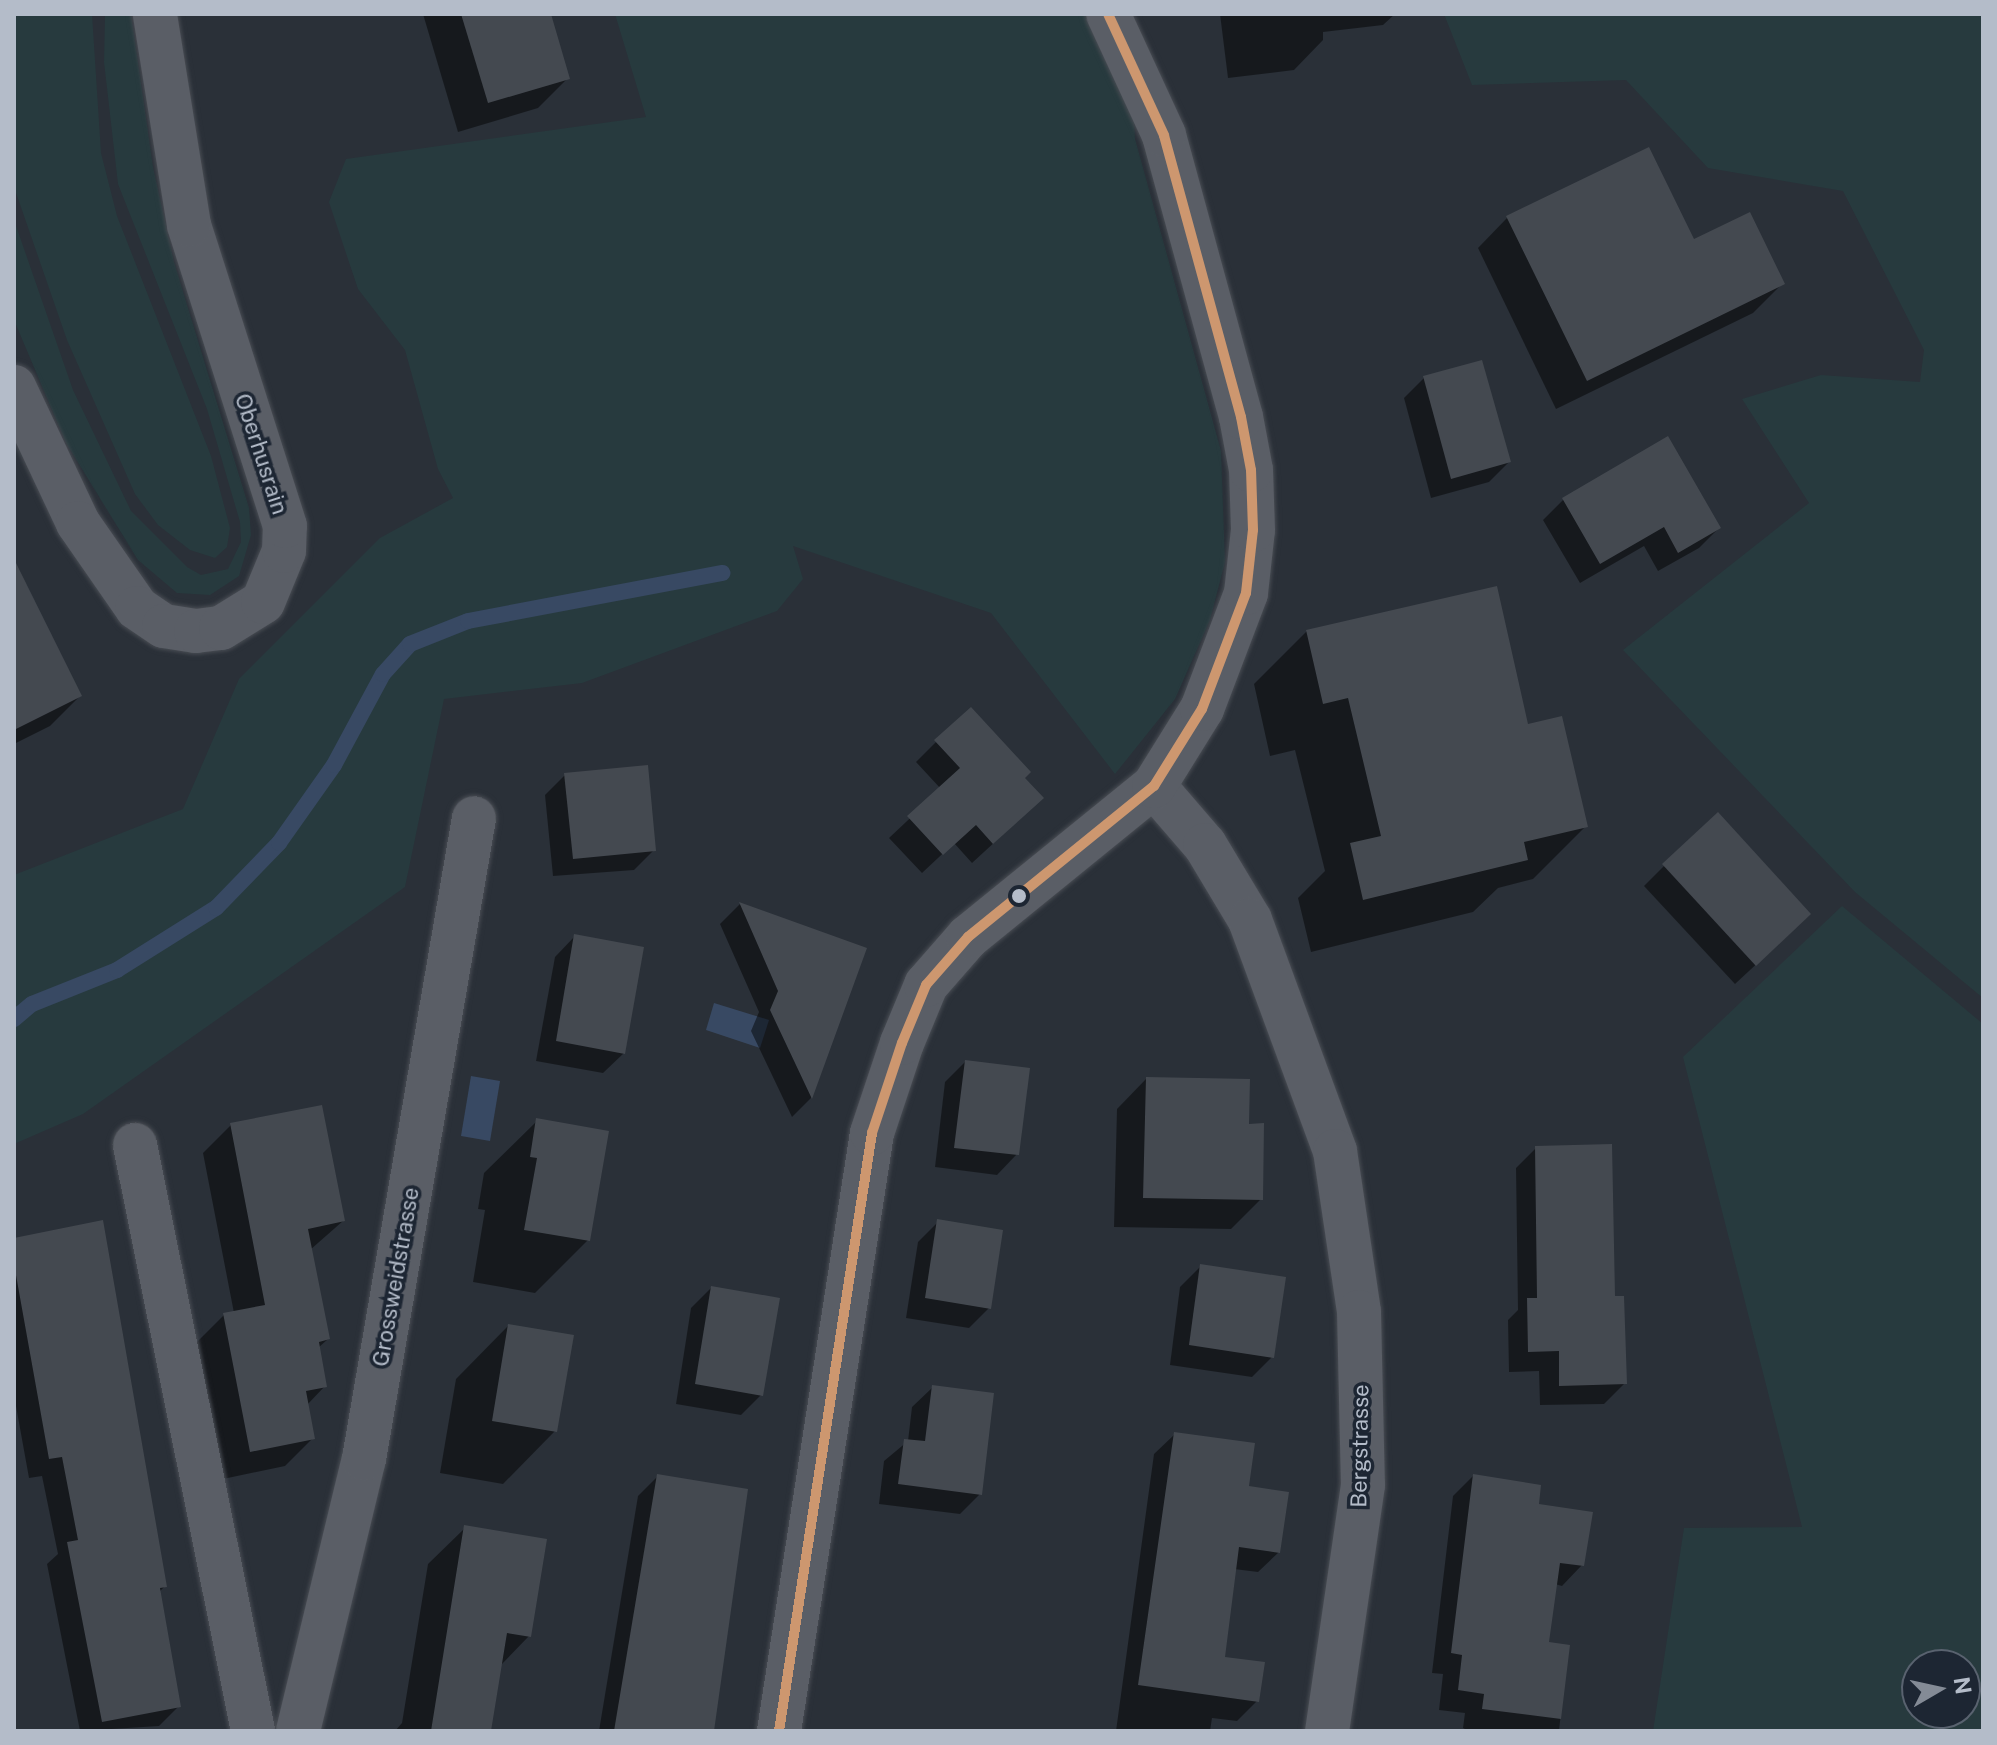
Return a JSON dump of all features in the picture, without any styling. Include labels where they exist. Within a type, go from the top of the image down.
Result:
[{"type":"street","name":"Oberhusrain","points":[[14,387],[78,523],[137,608],[164,626],[196,631],[221,628],[263,602],[284,551],[285,526],[189,225],[155,14]]},
{"type":"street","points":[[779,1731],[872,1133],[902,1043],[926,985],[968,937],[1154,786],[1202,709],[1235,632],[1252,562],[1251,470],[1209,294],[1164,135],[1108,14]]},
{"type":"street","name":"Bergstrasse","points":[[1154,786],[1205,845],[1244,909],[1335,1151],[1359,1312],[1363,1485],[1327,1731]]},
{"type":"street","name":"Grossweidstrasse","points":[[298,1731],[364,1459],[474,818]]},
{"type":"street","points":[[135,1145],[253,1731]]},
{"type":"green space","points":[[14,14],[92,14],[101,153],[117,216],[211,456],[230,528],[227,547],[215,558],[190,550],[158,525],[135,494],[67,340],[14,187]]},
{"type":"green space","points":[[105,14],[131,14],[153,167],[174,262],[249,508],[251,535],[239,576],[210,595],[177,593],[138,560],[66,443],[14,320],[14,220],[73,390],[131,511],[187,567],[201,575],[228,569],[241,542],[240,522],[207,409],[118,184],[104,62]]},
{"type":"green space","points":[[615,14],[1094,14],[1133,100],[1135,139],[1221,451],[1225,562],[1210,620],[1175,699],[1115,774],[991,613],[793,546],[803,579],[777,611],[582,683],[444,699],[405,887],[83,1114],[14,1144],[14,875],[183,809],[239,679],[380,538],[453,498],[438,469],[405,350],[358,289],[329,202],[346,159],[646,117]]},
{"type":"green space","points":[[1444,14],[1983,14],[1983,998],[1855,892],[1623,650],[1809,503],[1742,399],[1821,375],[1920,382],[1924,350],[1843,191],[1708,168],[1626,80],[1472,85]]},
{"type":"green space","points":[[1842,906],[1983,1024],[1983,1731],[1653,1731],[1684,1528],[1802,1527],[1683,1057]]},
{"type":"water","points":[[714,1003],[769,1020],[760,1048],[706,1030]]},
{"type":"water","points":[[471,1076],[500,1081],[490,1141],[461,1136]]},
{"type":"building","points":[[461,14],[551,14],[570,79],[488,103]]},
{"type":"building","points":[[1649,147],[1694,239],[1750,212],[1785,284],[1587,381],[1506,216]]},
{"type":"building","points":[[1482,360],[1511,462],[1451,479],[1423,376]]},
{"type":"building","points":[[1668,436],[1721,528],[1678,553],[1664,527],[1600,564],[1562,498]]},
{"type":"building","points":[[14,559],[82,696],[14,730]]},
{"type":"building","points":[[1497,586],[1528,724],[1562,716],[1588,827],[1524,842],[1528,860],[1363,900],[1350,843],[1381,836],[1348,698],[1323,704],[1306,630]]},
{"type":"building","points":[[971,707],[1031,772],[1025,778],[1044,798],[993,844],[976,825],[943,855],[907,816],[960,768],[934,740]]},
{"type":"building","points":[[648,765],[656,851],[573,859],[564,773]]},
{"type":"building","points":[[1718,812],[1811,914],[1756,966],[1662,864]]},
{"type":"building","points":[[739,902],[867,948],[812,1099],[770,1010],[778,991]]},
{"type":"building","points":[[574,934],[644,947],[625,1054],[556,1041]]},
{"type":"building","points":[[965,1060],[1030,1068],[1019,1155],[954,1148]]},
{"type":"building","points":[[1146,1077],[1250,1079],[1249,1124],[1264,1123],[1263,1200],[1143,1198]]},
{"type":"building","points":[[322,1105],[345,1221],[308,1229],[330,1339],[319,1342],[327,1387],[306,1391],[315,1439],[250,1452],[223,1313],[265,1305],[230,1123]]},
{"type":"building","points":[[536,1118],[609,1131],[590,1241],[524,1230],[537,1158],[530,1157]]},
{"type":"building","points":[[1612,1144],[1615,1296],[1624,1296],[1627,1384],[1559,1386],[1559,1351],[1528,1352],[1527,1298],[1537,1298],[1535,1146]]},
{"type":"building","points":[[937,1219],[1003,1230],[991,1309],[925,1298]]},
{"type":"building","points":[[103,1220],[167,1587],[160,1588],[181,1707],[102,1722],[67,1542],[78,1540],[62,1457],[49,1459],[14,1264],[14,1238]]},
{"type":"building","points":[[1200,1264],[1286,1277],[1274,1358],[1189,1345]]},
{"type":"building","points":[[711,1286],[780,1298],[763,1396],[695,1384]]},
{"type":"building","points":[[508,1324],[574,1335],[557,1432],[492,1421]]},
{"type":"building","points":[[932,1385],[994,1393],[982,1495],[898,1484],[904,1439],[925,1441]]},
{"type":"building","points":[[1174,1432],[1255,1443],[1249,1486],[1289,1492],[1280,1553],[1239,1547],[1225,1657],[1265,1662],[1259,1702],[1138,1685]]},
{"type":"building","points":[[657,1474],[748,1489],[714,1731],[614,1731]]},
{"type":"building","points":[[1473,1474],[1541,1485],[1539,1504],[1593,1512],[1584,1566],[1560,1563],[1549,1642],[1570,1645],[1561,1719],[1482,1709],[1484,1694],[1458,1690],[1462,1655],[1451,1653]]},
{"type":"building","points":[[464,1525],[547,1539],[531,1637],[507,1633],[491,1731],[431,1731]]},
{"type":"waterway","points":[[14,1019],[32,1004],[117,970],[216,908],[279,843],[334,765],[383,674],[410,644],[468,621],[723,573]]},
{"type":"transit line","points":[[779,1731],[872,1133],[902,1043],[926,985],[968,937],[1154,786],[1202,709],[1246,593],[1253,530],[1251,470],[1241,417],[1164,135],[1108,14]]}]
